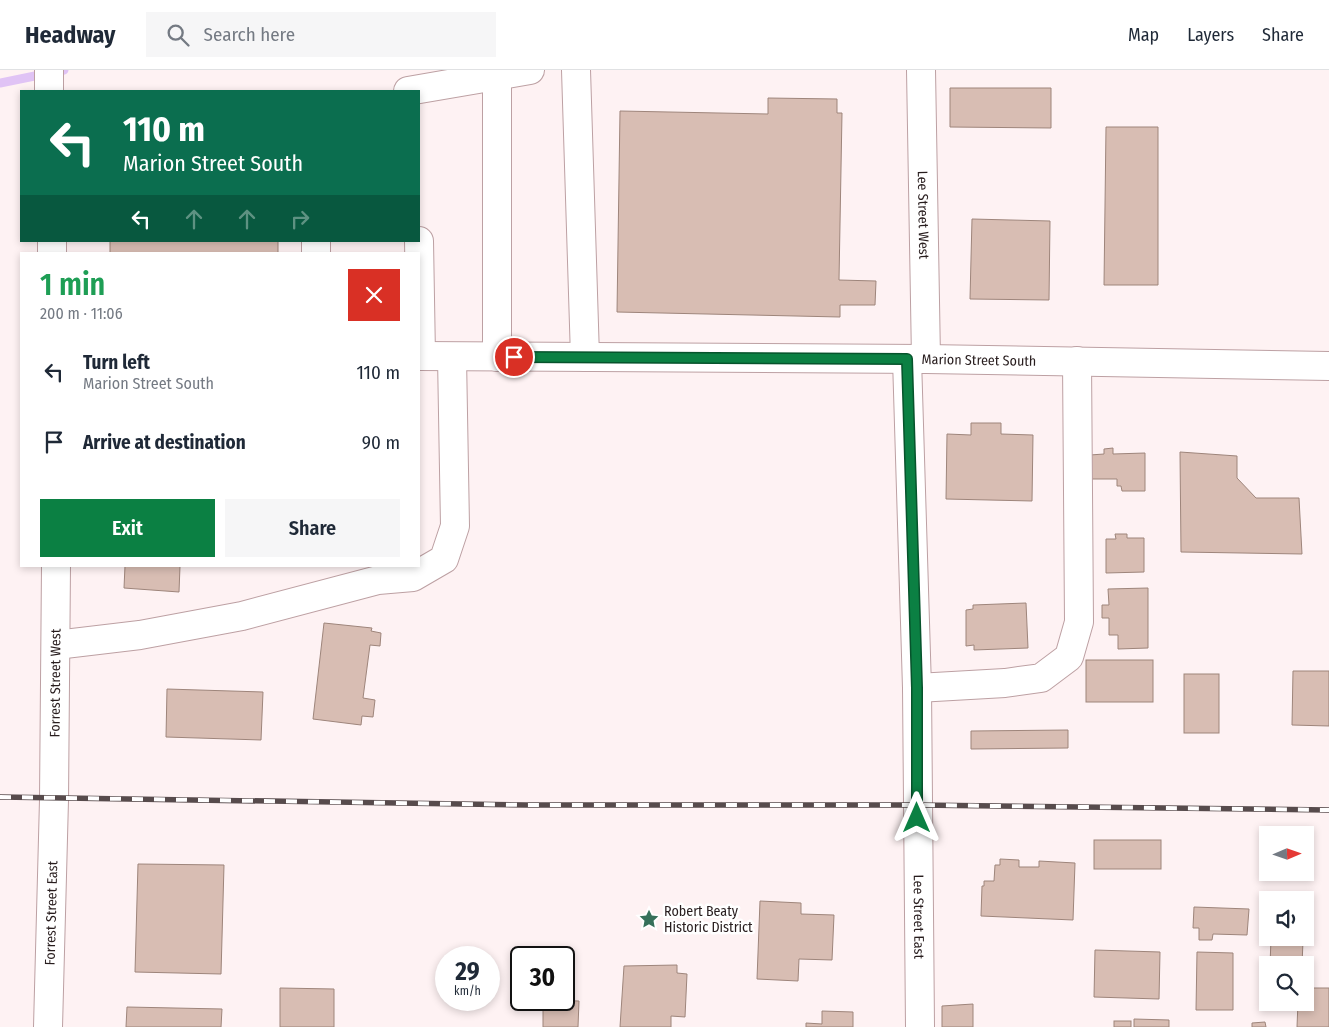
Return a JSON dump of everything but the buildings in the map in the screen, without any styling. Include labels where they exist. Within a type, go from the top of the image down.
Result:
[{"type":"street","points":[[49,70],[49,90]]},
{"type":"street","points":[[419,90],[530,70]]},
{"type":"street","points":[[576,70],[585,357]]},
{"type":"street","name":"Lee Street West","points":[[917,805],[916,359],[921,70]]},
{"type":"street","points":[[497,76],[497,357]]},
{"type":"street","name":"Marion Street South","points":[[420,356],[916,359],[1329,366]]},
{"type":"street","points":[[56,645],[140,635],[242,616],[378,580],[413,577],[444,559],[455,526],[452,357]]},
{"type":"street","points":[[917,688],[1005,683],[1041,678],[1069,657],[1079,622],[1077,361]]},
{"type":"street","name":"Forrest Street West","points":[[54,800],[56,567]]},
{"type":"street","name":"Forrest Street East","points":[[48,1027],[54,800]]},
{"type":"street","name":"Lee Street East","points":[[917,805],[920,1027]]},
{"type":"waterway","points":[[0,83],[64,70]]},
{"type":"railway","points":[[0,797],[526,805],[917,805],[1329,810]]},
{"type":"place","name":"Robert Beaty Historic District","points":[[649,919]]},
{"type":"route","points":[[514,357],[907,359],[917,688],[917,818]]}]
